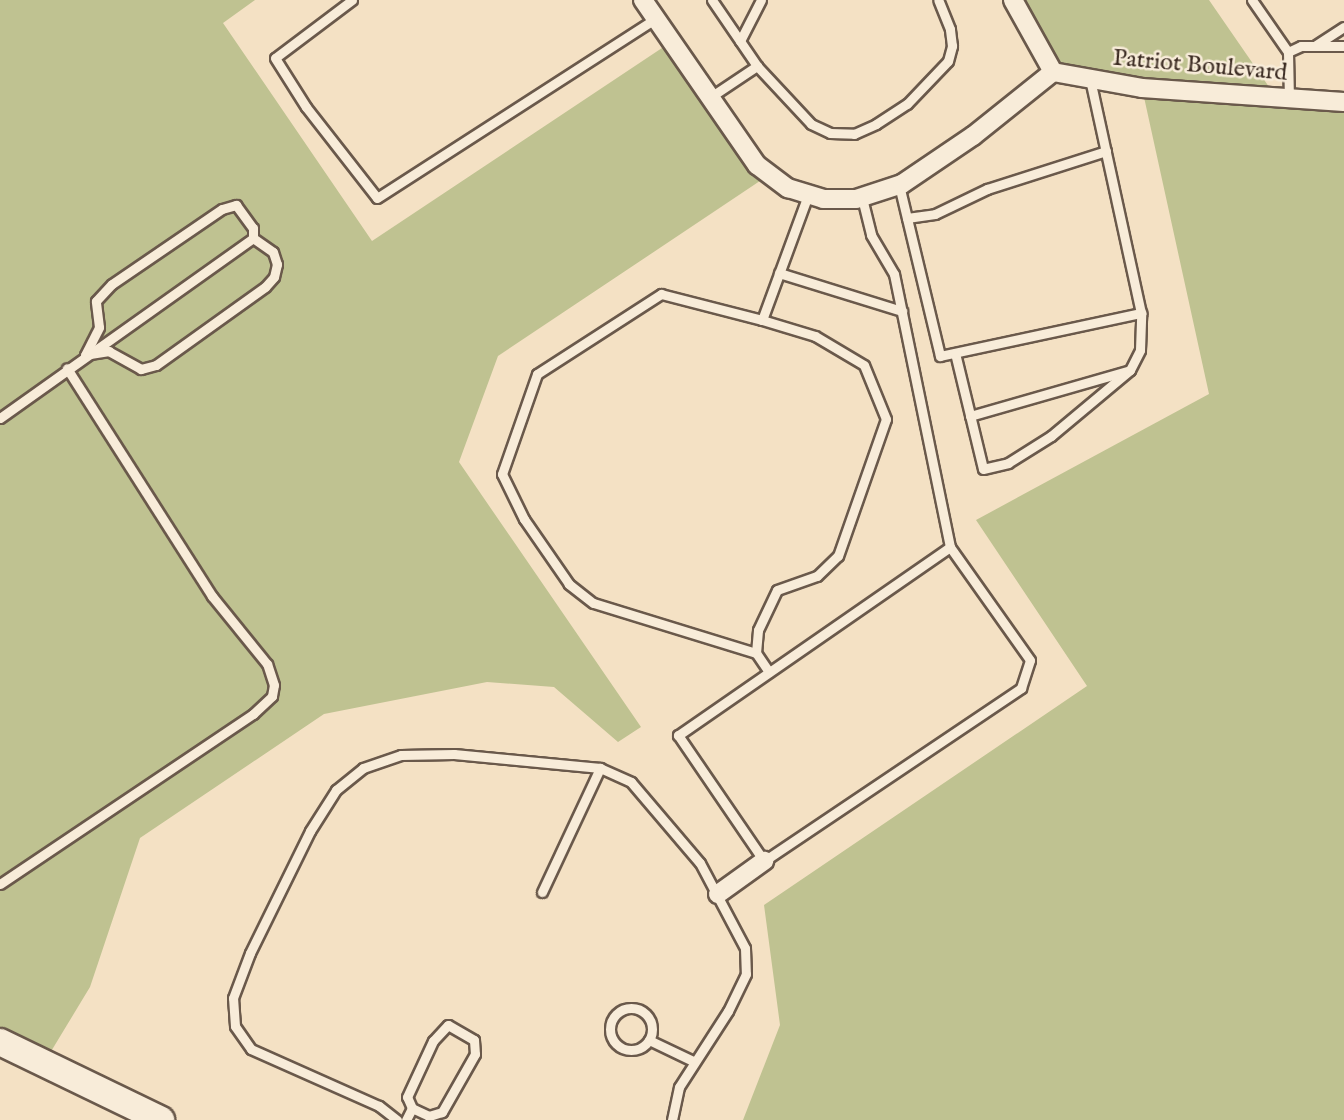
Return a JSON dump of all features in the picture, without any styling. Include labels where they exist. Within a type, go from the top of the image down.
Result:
[{"type":"street","points":[[643,0],[757,165],[788,188],[808,195],[835,200],[862,198],[899,185],[973,136],[1053,72],[1013,0]]},
{"type":"street","name":"Patriot Boulevard","points":[[1053,72],[1142,88],[1344,102]]},
{"type":"street","points":[[718,894],[764,861]]},
{"type":"street","points":[[0,1042],[161,1120]]},
{"type":"lane","points":[[352,0],[275,58],[306,107],[377,198],[655,19]]},
{"type":"lane","points":[[712,0],[757,66],[811,124],[830,133],[854,134],[907,104],[948,61],[952,46],[950,29],[938,0]]},
{"type":"lane","points":[[740,41],[761,0]]},
{"type":"lane","points":[[1252,0],[1288,52],[1289,98]]},
{"type":"lane","points":[[1316,45],[1344,27]]},
{"type":"lane","points":[[1288,52],[1316,45],[1344,46]]},
{"type":"lane","points":[[709,98],[757,66]]},
{"type":"lane","points":[[956,352],[983,469],[1008,463],[1051,436],[1130,370],[1140,350],[1141,313],[1090,80]]},
{"type":"lane","points":[[907,218],[935,214],[987,189],[1106,151]]},
{"type":"lane","points":[[899,185],[940,356],[1141,313]]},
{"type":"lane","points":[[762,320],[808,195]]},
{"type":"lane","points":[[862,198],[871,235],[894,273],[950,547],[1030,660],[1022,688],[764,861],[678,735],[950,547]]},
{"type":"lane","points":[[85,355],[99,327],[96,301],[112,284],[222,209],[236,205],[253,228],[253,238]]},
{"type":"lane","points":[[0,418],[85,355],[253,238]]},
{"type":"lane","points":[[85,355],[109,351],[141,369],[156,365],[274,277],[273,252],[253,238]]},
{"type":"lane","points":[[779,273],[902,311]]},
{"type":"lane","points":[[756,654],[758,630],[777,590],[817,576],[838,556],[886,419],[864,365],[815,336],[661,294],[537,374],[502,474],[524,519],[569,584],[593,603],[756,654],[769,672]]},
{"type":"lane","points":[[0,884],[252,714],[272,696],[274,685],[267,664],[212,596],[67,368]]},
{"type":"lane","points":[[970,416],[1130,370]]},
{"type":"lane","points":[[397,1120],[379,1106],[251,1049],[235,1026],[233,999],[250,953],[310,831],[336,790],[363,768],[401,755],[454,754],[600,768],[631,782],[700,863],[745,948],[746,974],[728,1011],[693,1061],[679,1088],[672,1120]]},
{"type":"lane","points":[[542,892],[600,768]]},
{"type":"lane","points":[[622,1009],[639,1009],[651,1020],[649,1040],[640,1049],[623,1049],[611,1038],[611,1021],[622,1009]]},
{"type":"lane","points":[[448,1025],[474,1040],[475,1054],[442,1112],[429,1116],[412,1108],[407,1097],[433,1041],[448,1025]]},
{"type":"lane","points":[[649,1040],[693,1061]]},
{"type":"lane","points":[[406,1120],[412,1108]]},
{"type":"green space","points":[[0,0],[255,0],[223,23],[372,241],[671,42],[769,175],[498,356],[459,462],[641,727],[618,742],[554,687],[487,682],[324,714],[140,838],[90,987],[44,1063],[0,1042]]},
{"type":"green space","points":[[1013,0],[1209,0],[1276,97],[1344,102],[1344,1120],[743,1120],[780,1025],[764,905],[1087,686],[976,520],[1209,394],[1142,88],[1053,72]]}]
